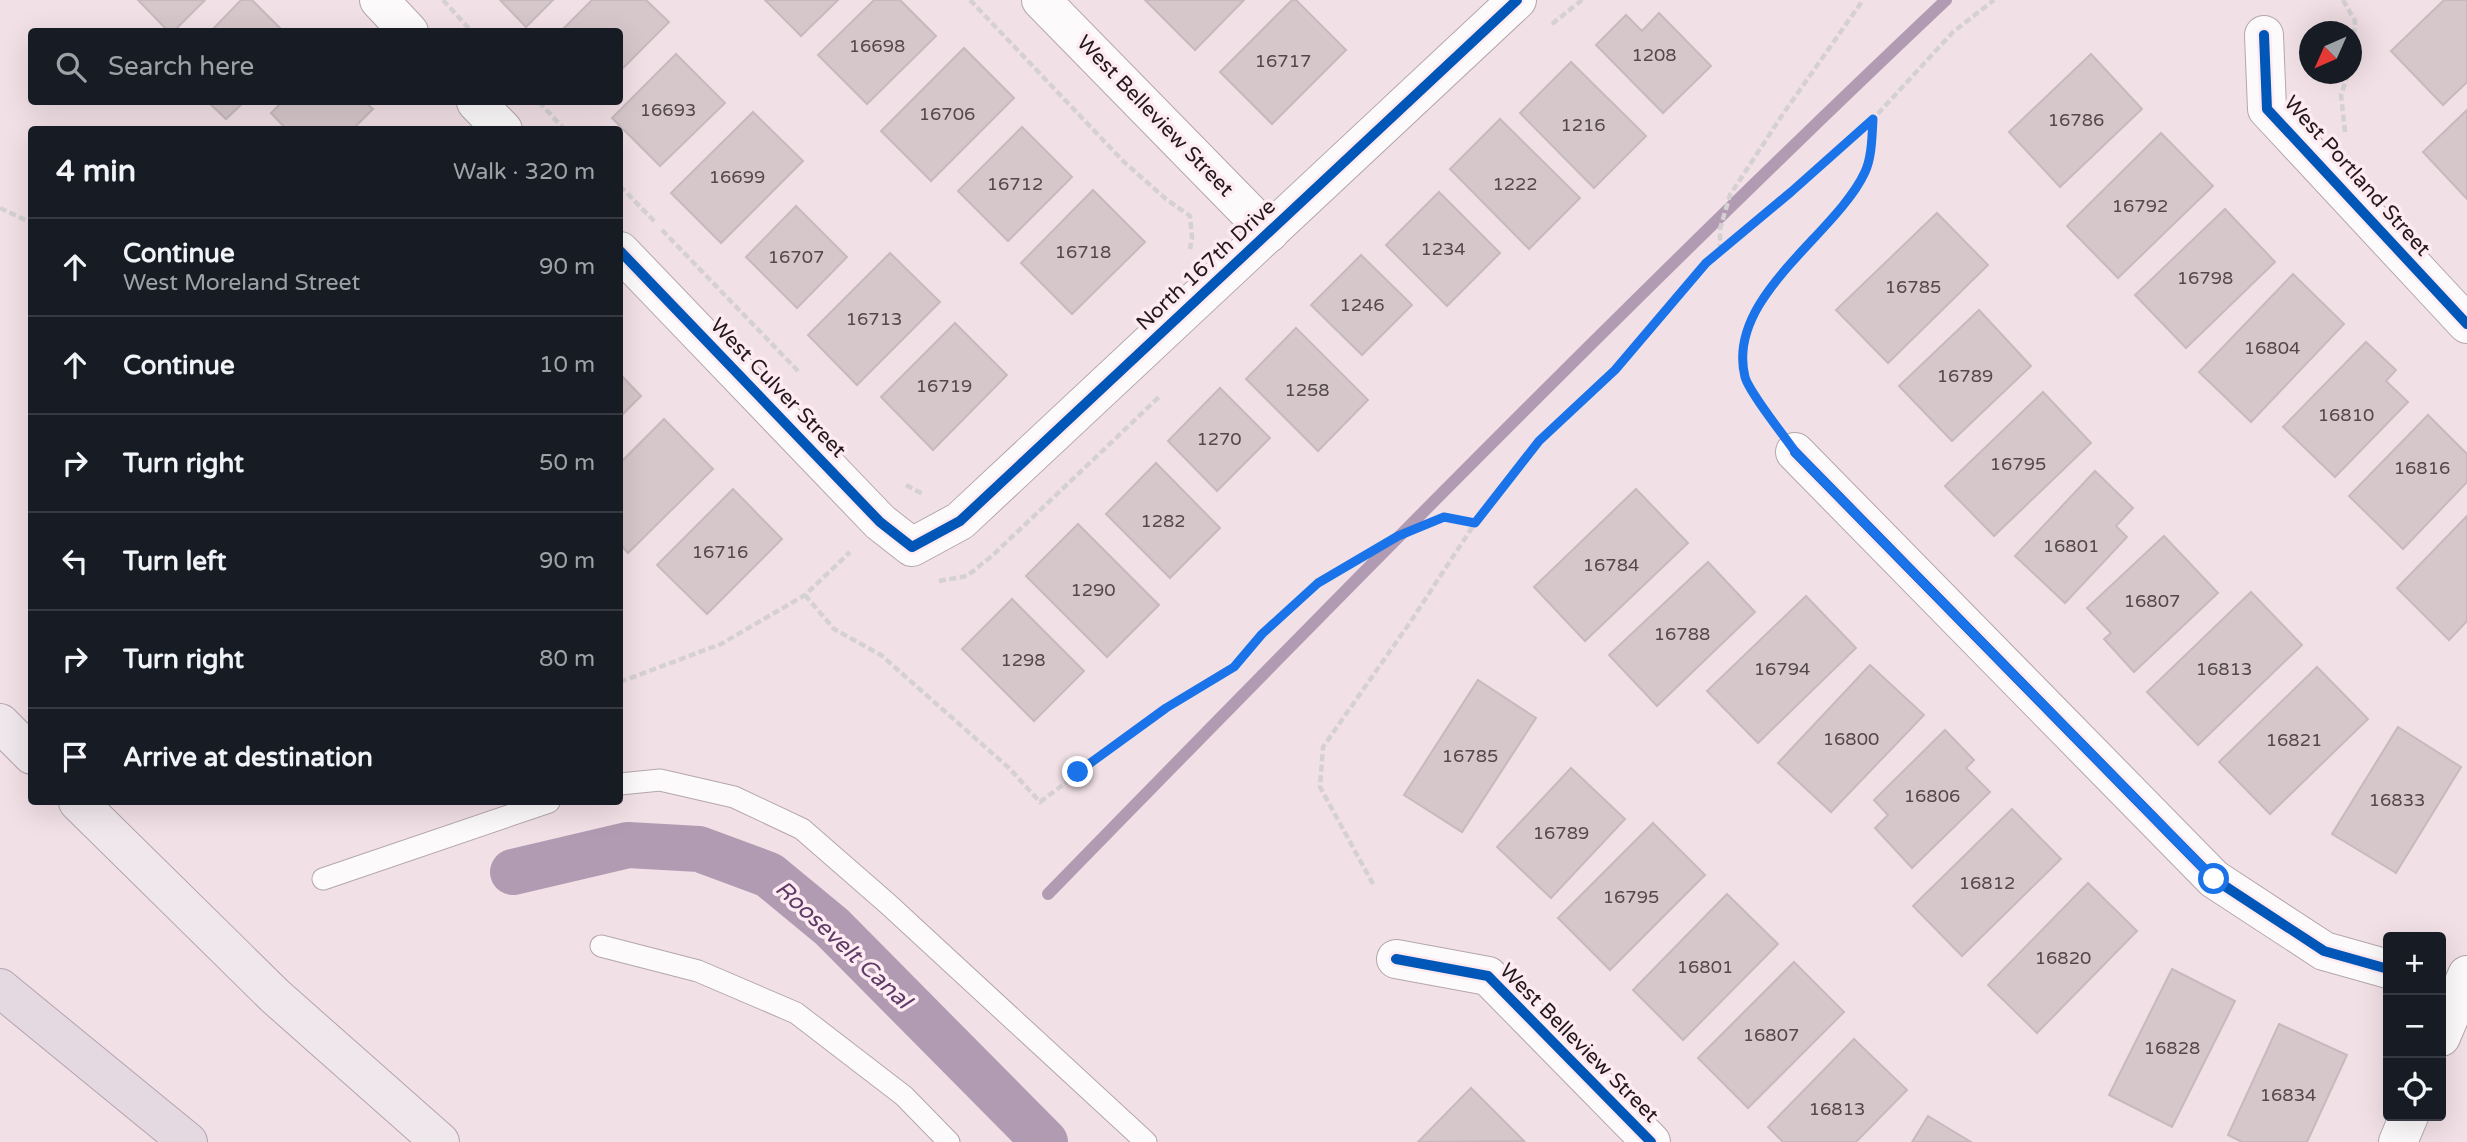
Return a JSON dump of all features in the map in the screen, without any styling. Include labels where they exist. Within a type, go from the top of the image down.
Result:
[{"type":"highway","points":[[0,988],[188,1142]]},
{"type":"main road","points":[[0,723],[28,751]]},
{"type":"main road","points":[[82,806],[275,996],[440,1142]]},
{"type":"street","points":[[379,0],[405,28]]},
{"type":"street","name":"West Belleview Street","points":[[1041,0],[1269,233]]},
{"type":"street","name":"North 167th Drive","points":[[912,547],[960,522],[1517,0]]},
{"type":"street","name":"West Portland Street","points":[[2264,35],[2267,109],[2467,324]]},
{"type":"street","points":[[479,105],[499,126]]},
{"type":"street","name":"West Culver Street","points":[[623,254],[880,523],[912,547]]},
{"type":"street","points":[[1796,453],[2214,879],[2324,951],[2383,968]]},
{"type":"street","name":"West Belleview Street","points":[[1396,959],[1488,976],[1651,1142]]},
{"type":"street","points":[[2446,1019],[2456,983]]},
{"type":"street","points":[[2398,1142],[2407,1121]]},
{"type":"lane","points":[[623,784],[660,780],[734,797],[802,829],[888,904],[1146,1142]]},
{"type":"lane","points":[[323,879],[540,805]]},
{"type":"lane","points":[[601,946],[698,971],[796,1013],[904,1096],[949,1142]]},
{"type":"path","points":[[443,0],[468,28]]},
{"type":"path","points":[[970,0],[1124,162],[1190,216],[1192,238],[1187,261]]},
{"type":"path","points":[[1720,251],[1720,229],[1730,195],[1863,0]]},
{"type":"path","points":[[1373,884],[1320,787],[1323,747],[1475,523],[1539,441],[1615,370],[1706,263],[1873,119],[1953,32],[1994,0]]},
{"type":"path","points":[[2343,0],[2354,21]]},
{"type":"path","points":[[2344,84],[2341,94],[2346,136]]},
{"type":"path","points":[[542,105],[561,126]]},
{"type":"path","points":[[1796,453],[1745,380],[1742,356],[1750,321],[1779,276],[1845,203],[1866,170],[1873,119]]},
{"type":"path","points":[[0,208],[28,221]]},
{"type":"path","points":[[908,487],[923,495],[932,494]]},
{"type":"path","points":[[805,595],[834,629],[881,655],[1009,768],[1041,802],[1166,708],[1234,667],[1262,634],[1318,583],[1398,536],[1444,517],[1475,523]]},
{"type":"path","points":[[623,681],[721,644],[805,595],[849,551]]},
{"type":"building","points":[[138,0],[205,0],[177,28],[165,28]]},
{"type":"building","points":[[241,0],[252,0],[280,28],[214,28]]},
{"type":"building","points":[[500,0],[553,0],[526,27]]},
{"type":"building","points":[[592,0],[646,0],[669,22],[623,68],[623,28],[564,28]]},
{"type":"building","points":[[765,0],[838,0],[801,36]]},
{"type":"building","points":[[874,0],[900,0],[936,36],[867,104],[818,55]]},
{"type":"building","points":[[1145,0],[1244,0],[1195,50]]},
{"type":"building","points":[[1292,0],[1296,0],[1346,50],[1272,124],[1220,72]]},
{"type":"building","points":[[2444,0],[2467,0],[2467,82],[2443,105],[2391,51]]},
{"type":"building","points":[[1659,13],[1711,66],[1663,113],[1596,45],[1626,15],[1642,31]]},
{"type":"building","points":[[964,48],[1014,98],[931,181],[881,131]]},
{"type":"building","points":[[676,54],[725,103],[660,166],[623,126],[612,118]]},
{"type":"building","points":[[2091,54],[2142,109],[2060,187],[2009,132]]},
{"type":"building","points":[[1571,62],[1646,136],[1594,188],[1520,113]]},
{"type":"building","points":[[211,105],[241,105],[226,119]]},
{"type":"building","points":[[279,105],[368,105],[373,109],[356,126],[283,126],[271,113]]},
{"type":"building","points":[[2467,110],[2467,199],[2423,152]]},
{"type":"building","points":[[753,112],[803,161],[721,243],[671,193]]},
{"type":"building","points":[[1500,119],[1580,198],[1529,249],[1450,169]]},
{"type":"building","points":[[1022,127],[1072,177],[1008,241],[958,191]]},
{"type":"building","points":[[2161,133],[2213,186],[2118,278],[2067,226]]},
{"type":"building","points":[[1093,190],[1145,242],[1072,314],[1021,263]]},
{"type":"building","points":[[1439,192],[1500,253],[1447,306],[1386,245]]},
{"type":"building","points":[[796,206],[847,257],[797,308],[746,257]]},
{"type":"building","points":[[2225,209],[2275,262],[2186,348],[2135,295]]},
{"type":"building","points":[[1937,213],[1988,265],[1888,363],[1836,310]]},
{"type":"building","points":[[890,253],[940,302],[857,385],[808,335]]},
{"type":"building","points":[[1361,255],[1412,305],[1362,355],[1311,305]]},
{"type":"building","points":[[2293,274],[2344,324],[2251,422],[2199,372]]},
{"type":"building","points":[[1979,310],[2031,366],[1952,441],[1899,386]]},
{"type":"building","points":[[955,323],[1007,375],[933,450],[881,397]]},
{"type":"building","points":[[1296,328],[1368,400],[1318,451],[1246,379]]},
{"type":"building","points":[[2366,342],[2396,370],[2386,381],[2408,402],[2335,477],[2283,427]]},
{"type":"building","points":[[623,377],[641,396],[623,414]]},
{"type":"building","points":[[1220,388],[1270,438],[1217,491],[1168,441]]},
{"type":"building","points":[[2043,392],[2091,443],[1994,536],[1945,486]]},
{"type":"building","points":[[2428,415],[2467,454],[2467,482],[2403,549],[2349,496]]},
{"type":"building","points":[[664,419],[713,469],[628,553],[623,547],[623,460]]},
{"type":"building","points":[[1156,463],[1220,528],[1170,578],[1106,514]]},
{"type":"building","points":[[2095,471],[2133,508],[2116,526],[2127,537],[2065,603],[2015,556]]},
{"type":"building","points":[[733,489],[782,539],[707,614],[657,565]]},
{"type":"building","points":[[1636,489],[1688,543],[1585,641],[1534,587]]},
{"type":"building","points":[[2467,516],[2467,621],[2449,640],[2397,588]]},
{"type":"building","points":[[1078,524],[1159,605],[1107,657],[1026,576]]},
{"type":"building","points":[[2164,536],[2218,593],[2134,672],[2104,639],[2111,633],[2087,608]]},
{"type":"building","points":[[1708,562],[1755,612],[1657,706],[1609,655]]},
{"type":"building","points":[[2251,592],[2302,645],[2198,745],[2147,692]]},
{"type":"building","points":[[1806,596],[1856,648],[1758,743],[1707,691]]},
{"type":"building","points":[[1012,599],[1084,671],[1034,721],[962,649]]},
{"type":"building","points":[[1870,665],[1924,715],[1831,812],[1778,763]]},
{"type":"building","points":[[2317,667],[2368,719],[2270,814],[2219,762]]},
{"type":"building","points":[[1478,680],[1536,718],[1462,832],[1404,795]]},
{"type":"building","points":[[2398,727],[2461,767],[2396,873],[2332,834]]},
{"type":"building","points":[[1945,730],[1974,760],[1966,768],[1990,792],[1912,868],[1875,828],[1888,815],[1874,800]]},
{"type":"building","points":[[1571,768],[1625,819],[1551,898],[1497,847]]},
{"type":"building","points":[[2012,809],[2061,859],[1962,956],[1913,906]]},
{"type":"building","points":[[1653,823],[1705,875],[1610,970],[1558,918]]},
{"type":"building","points":[[2088,883],[2137,931],[2037,1033],[1988,985]]},
{"type":"building","points":[[1727,894],[1778,944],[1683,1040],[1633,990]]},
{"type":"building","points":[[1794,962],[1844,1012],[1748,1108],[1698,1058]]},
{"type":"building","points":[[2172,969],[2235,1001],[2172,1127],[2109,1095]]},
{"type":"building","points":[[2279,1024],[2347,1055],[2307,1142],[2242,1142],[2228,1135]]},
{"type":"building","points":[[1854,1039],[1907,1090],[1856,1142],[1783,1142],[1768,1127]]},
{"type":"building","points":[[1471,1088],[1524,1141],[1418,1142]]},
{"type":"building","points":[[1928,1116],[1971,1142],[1912,1142]]},
{"type":"waterway","points":[[1048,894],[1605,331],[1946,0]]},
{"type":"waterway","name":"Roosevelt Canal","points":[[513,872],[628,845],[699,849],[769,875],[832,927],[1045,1142]]},
{"type":"cycle path","points":[[623,254],[880,522],[912,547],[960,521],[1517,0]]},
{"type":"cycle path","points":[[2264,35],[2267,109],[2467,324]]},
{"type":"cycle path","points":[[1795,452],[2214,879],[2324,951],[2383,968]]},
{"type":"cycle path","points":[[1396,959],[1488,976],[1651,1142]]},
{"type":"route","points":[[1078,772],[1166,708],[1234,667],[1262,634],[1318,583],[1398,536],[1444,517],[1475,523],[1539,441],[1615,370],[1706,263],[1873,119],[1866,170],[1845,203],[1779,276],[1750,321],[1742,356],[1745,380],[1796,453],[2214,879]]}]
